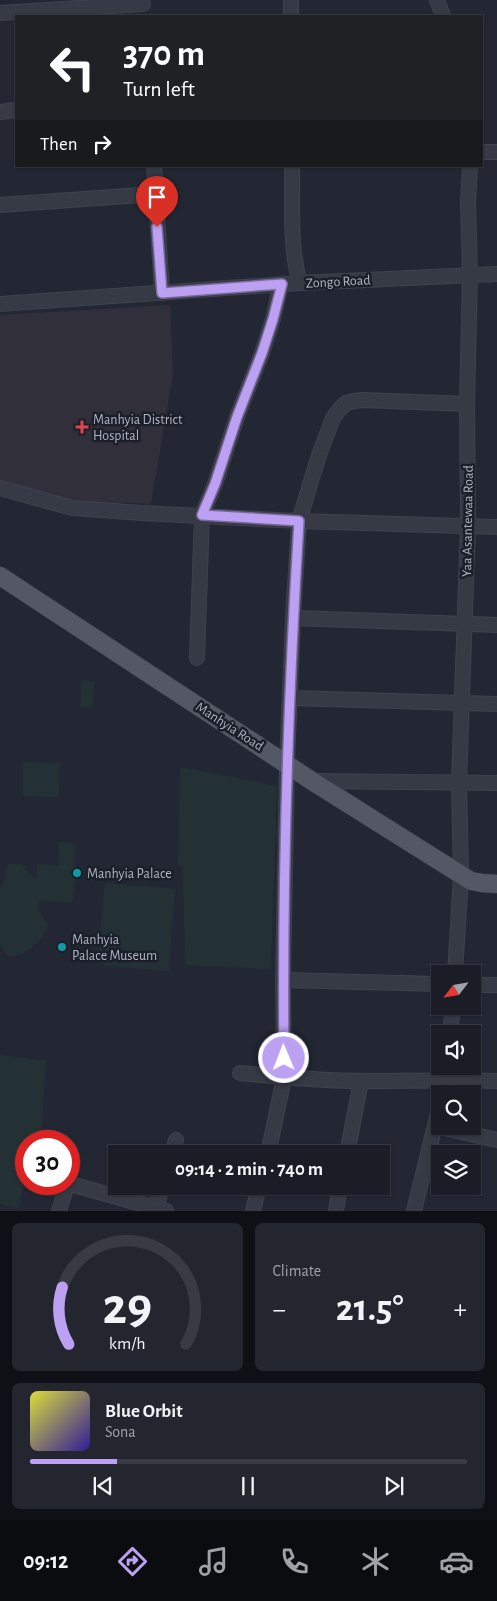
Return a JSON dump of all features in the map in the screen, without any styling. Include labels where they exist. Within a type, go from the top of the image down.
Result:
[{"type":"main road","name":"Manhyia Road","points":[[0,576],[312,781],[462,875],[476,882],[497,884]]},
{"type":"street","points":[[291,0],[291,15]]},
{"type":"street","points":[[437,0],[443,15]]},
{"type":"street","points":[[0,13],[143,7]]},
{"type":"street","points":[[0,112],[15,110]]},
{"type":"street","points":[[483,152],[497,152]]},
{"type":"street","points":[[154,167],[162,293]]},
{"type":"street","points":[[292,167],[294,247],[300,283]]},
{"type":"street","name":"Yaa Asantewaa Road","points":[[456,965],[462,875],[459,782],[468,526],[467,404],[470,274],[468,204],[470,167]]},
{"type":"street","points":[[0,204],[155,194]]},
{"type":"street","name":"Zongo Road","points":[[0,304],[282,284],[497,274]]},
{"type":"street","points":[[197,658],[202,515],[262,353],[282,284]]},
{"type":"street","points":[[270,1145],[284,1078],[283,980],[288,764],[293,618],[299,521],[319,455],[333,418],[346,403],[363,400],[467,404]]},
{"type":"street","points":[[0,488],[72,508],[299,521],[497,527]]},
{"type":"street","points":[[293,618],[497,625]]},
{"type":"street","points":[[290,698],[497,704]]},
{"type":"street","points":[[312,781],[497,783]]},
{"type":"street","points":[[283,980],[431,984]]},
{"type":"street","points":[[481,985],[497,985]]},
{"type":"street","points":[[240,1073],[284,1078],[361,1081],[431,1074]]},
{"type":"street","points":[[460,1075],[497,1081]]},
{"type":"street","points":[[349,1145],[361,1081]]},
{"type":"street","points":[[414,1211],[433,1135]]},
{"type":"street","points":[[475,1135],[497,1140]]},
{"type":"street","points":[[175,1145],[176,1140]]},
{"type":"street","points":[[59,1211],[64,1192],[69,1185],[161,1210],[162,1195]]},
{"type":"street","points":[[253,1211],[257,1195]]},
{"type":"street","points":[[336,1211],[339,1195]]},
{"type":"shaded area","name":"Manhyia District Hospital","points":[[170,305],[173,374],[151,504],[65,501],[0,480],[0,315]]},
{"type":"shaded area","points":[[81,680],[94,681],[93,707],[80,707]]},
{"type":"shaded area","points":[[23,762],[60,763],[59,797],[23,796]]},
{"type":"shaded area","points":[[180,767],[277,786],[271,969],[185,965],[183,867],[178,864]]},
{"type":"shaded area","points":[[59,842],[76,843],[75,880],[72,902],[39,901],[38,909],[48,925],[46,931],[38,942],[27,951],[14,956],[8,956],[0,942],[0,889],[8,864],[26,866],[26,870],[37,880],[37,864],[58,865]]},
{"type":"shaded area","points":[[105,883],[175,889],[169,971],[106,966],[101,962],[98,956]]},
{"type":"shaded area","points":[[0,1055],[46,1061],[42,1130],[15,1130],[15,1195],[21,1195],[19,1209],[0,1204]]},
{"type":"place","name":"Manhyia District Hospital","points":[[82,427]]},
{"type":"place","name":"Manhyia Palace","points":[[77,873]]},
{"type":"place","name":"Manhyia Palace Museum","points":[[62,947]]},
{"type":"route","points":[[157,227],[162,293],[282,284],[262,353],[202,515],[299,521],[293,618],[288,764],[283,980],[284,1058]]}]
